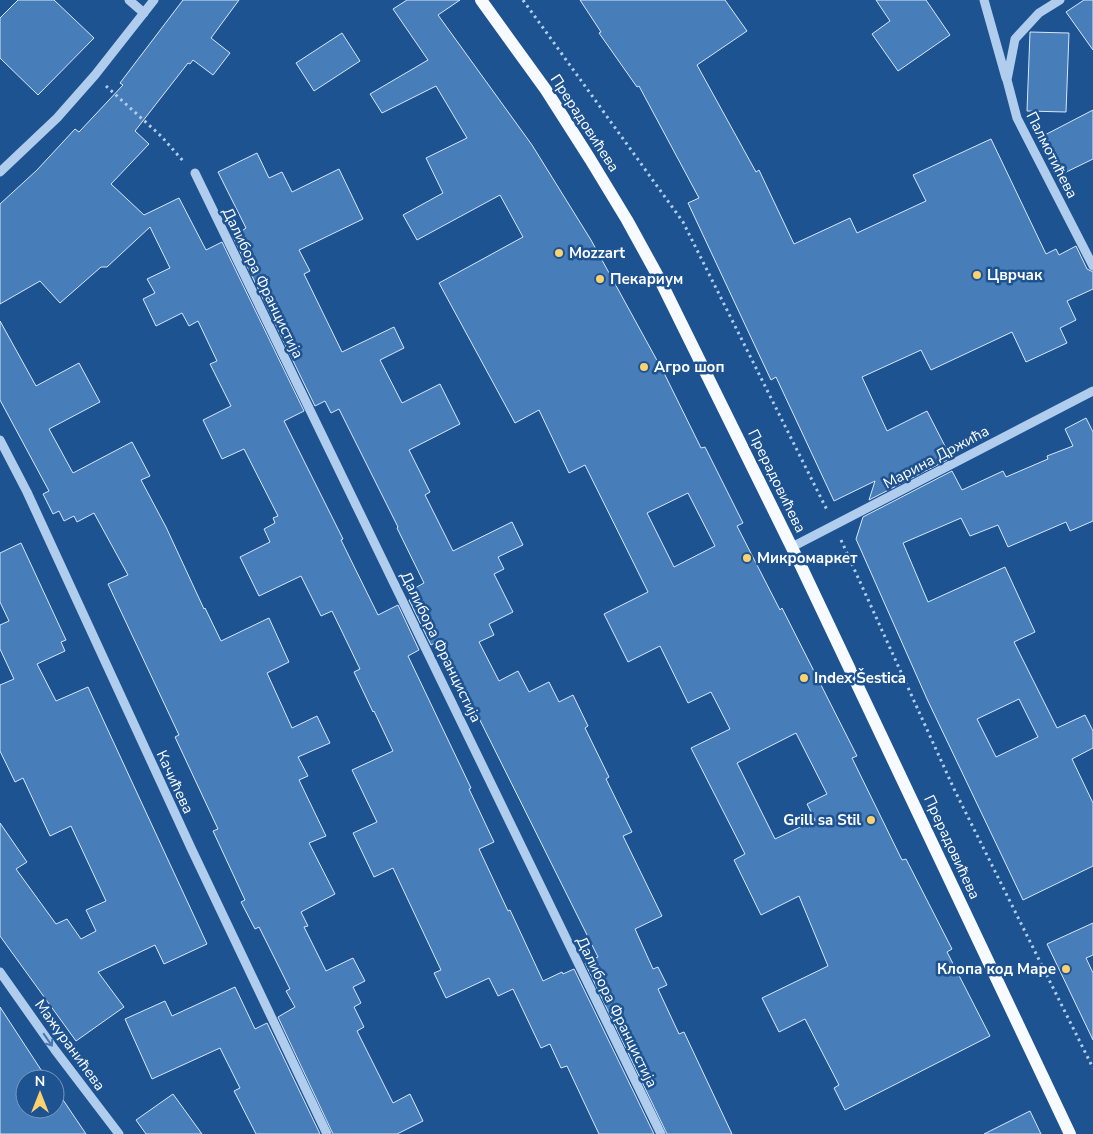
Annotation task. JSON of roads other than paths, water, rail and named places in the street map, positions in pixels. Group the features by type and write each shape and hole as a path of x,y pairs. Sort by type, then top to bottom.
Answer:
{"main road":[{"name":"Прерадовићева","path":"481,0 546,90 627,220 660,280 792,547 1070,1134"}],"street":[{"path":"129,0 144,13"},
{"path":"0,172 57,118 95,75 154,0"},
{"name":"Палмотићева","path":"984,0 1017,118 1093,266"},
{"name":"Палмотићева","path":"1007,80 1015,40 1039,14 1060,0"},
{"name":"Далибора Францистија","path":"195,173 661,1134"},
{"name":"Марина Држића","path":"792,547 1093,391"},
{"name":"Качићева","path":"0,440 27,492 171,805 327,1134"},
{"name":"Мажуранићева","path":"0,972 55,1050 119,1134"}],"place":[{"name":"Mozzart","path":"559,253"},
{"name":"Цврчак","path":"977,275"},
{"name":"Пекариум","path":"600,279"},
{"name":"Агро шоп","path":"644,367"},
{"name":"Микромаркет","path":"747,558"},
{"name":"Index Šestica","path":"804,678"},
{"name":"Grill sa Stil","path":"871,820"},
{"name":"Клопа код Маре","path":"1066,969"}]}
